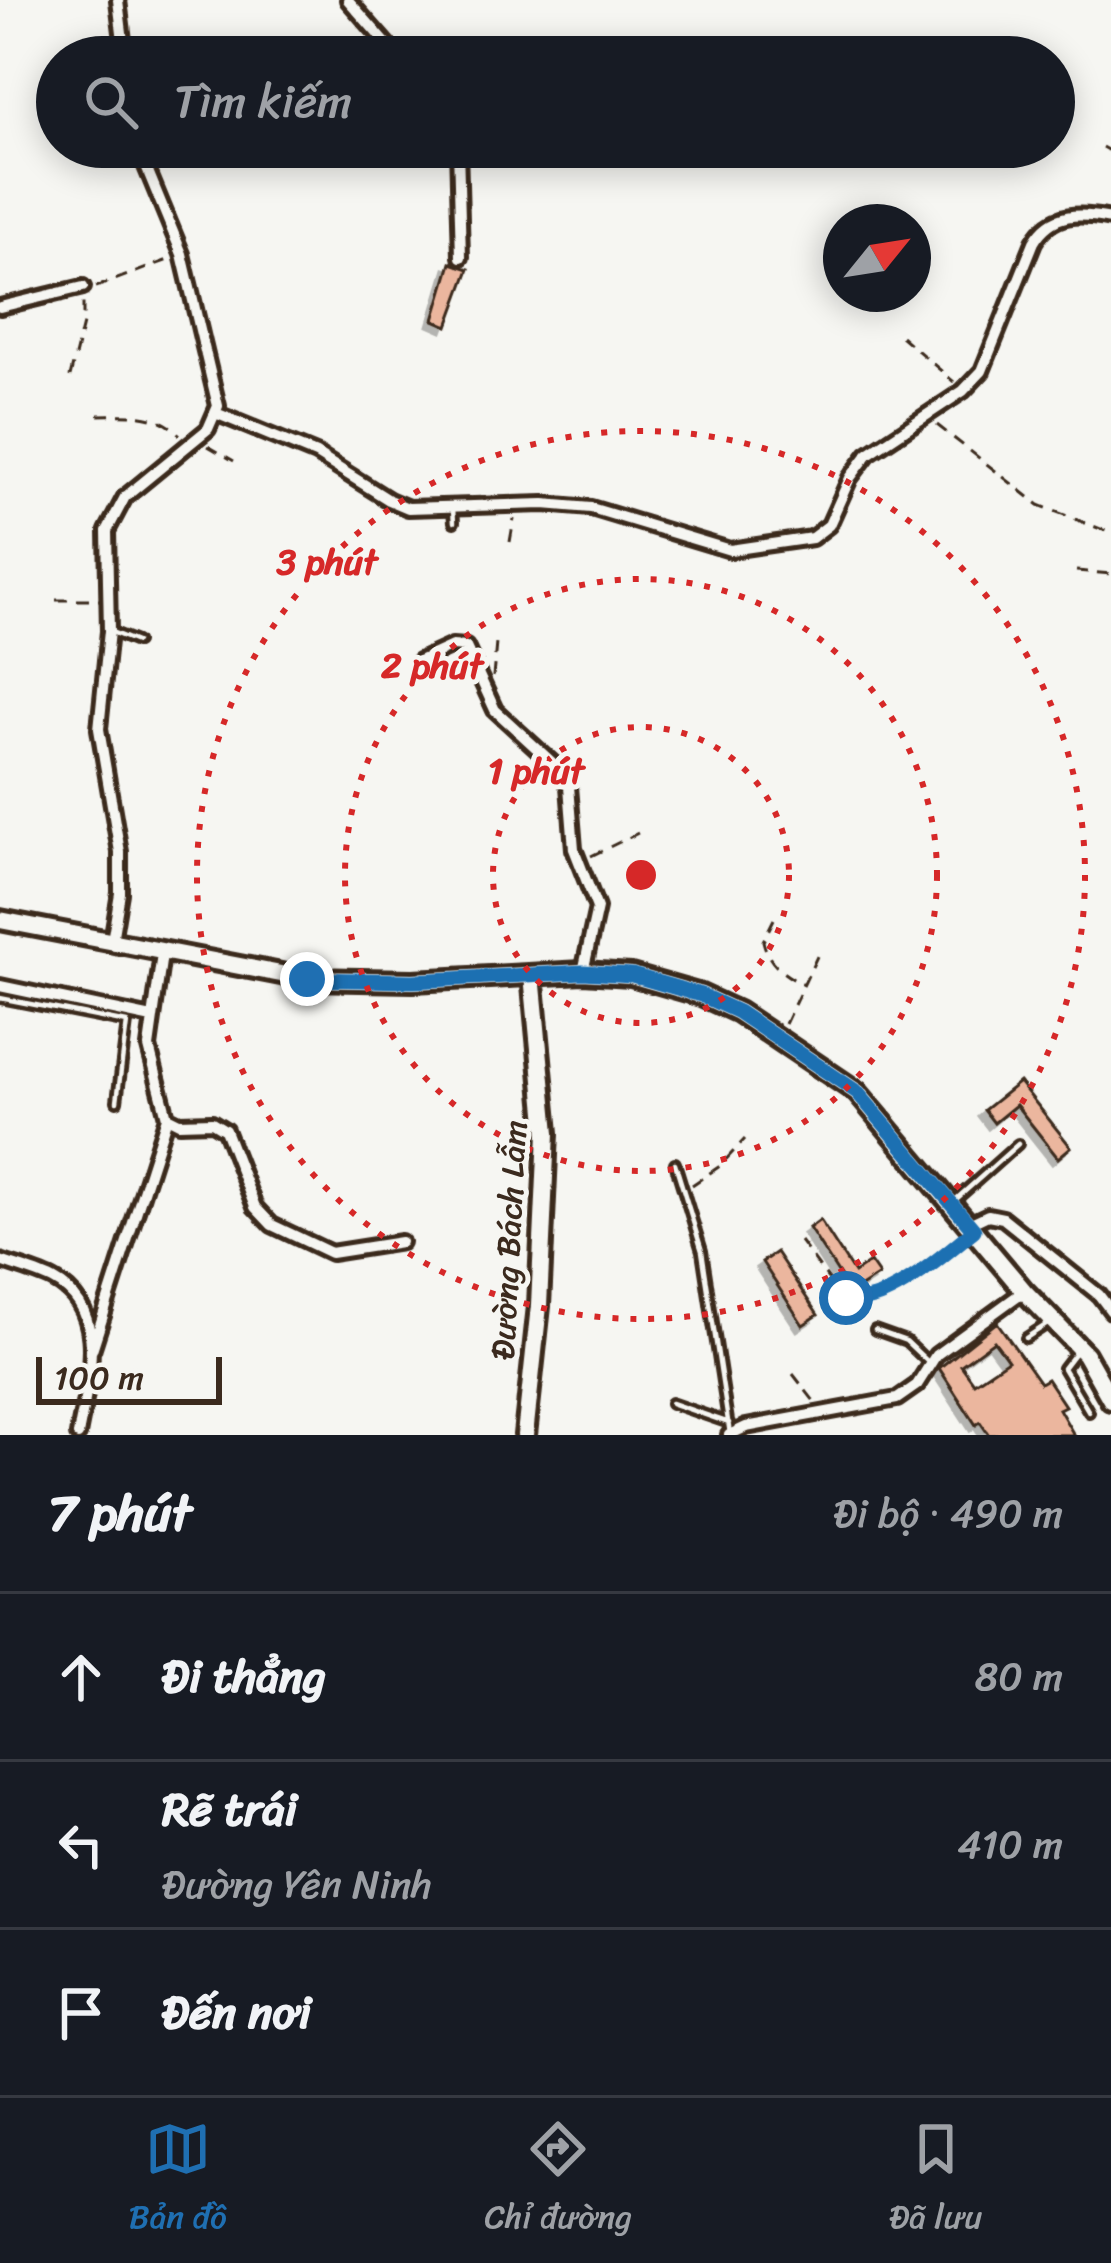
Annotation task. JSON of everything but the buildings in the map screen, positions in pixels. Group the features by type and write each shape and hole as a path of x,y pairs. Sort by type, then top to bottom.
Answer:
{"main road":[{"path":"0,920 307,979 413,981 583,972 632,975 670,984 738,1012 857,1092 1024,1292 1080,1347 1111,1400"},
{"name":"Đường Bách Lẫm","path":"524,1435 539,1306 547,1133 532,975"}],"street":[{"path":"118,0 122,36"},
{"path":"348,0 380,36"},
{"path":"146,168 182,254 218,414"},
{"path":"459,168 461,257"},
{"path":"218,414 316,454 398,505 453,515 516,506 573,506 611,512 730,550 812,538 830,524 850,478 868,454 963,391 989,359 1044,227 1076,214 1111,219"},
{"path":"0,307 83,287"},
{"path":"112,941 120,893 120,852 99,729 109,632 106,540 113,514 125,497 191,443 218,414"},
{"path":"419,661 452,646 464,646 495,710 565,778 572,797 578,862 597,908 583,972"},
{"path":"78,1435 92,1350 167,1117 150,1057 162,954"},
{"path":"0,986 152,1018"},
{"path":"167,1117 179,1123 212,1122 225,1130 256,1208 272,1225 331,1253 401,1242"},
{"path":"972,1227 988,1215 1003,1218 1099,1295 1111,1311"},
{"path":"0,1261 67,1289 87,1317 92,1350"},
{"path":"729,1430 898,1399 917,1385 929,1363 1024,1292"}],"lane":[{"path":"316,454 324,439"},
{"path":"109,632 136,642"},
{"path":"0,998 128,1023 117,1101"},
{"path":"953,1202 1018,1144"},
{"path":"676,1163 702,1251 729,1430"},
{"path":"1026,1338 1053,1320"},
{"path":"875,1330 906,1341 929,1363"},
{"path":"1080,1347 1063,1368 1089,1412"},
{"path":"671,1403 729,1430"}],"path":[{"path":"1102,147 1111,152"},
{"path":"70,377 82,324 83,287 104,286 182,254"},
{"path":"901,336 963,391"},
{"path":"98,415 163,421 191,443 234,461"},
{"path":"928,415 1039,505 1111,533"},
{"path":"510,542 516,506"},
{"path":"1076,571 1111,574"},
{"path":"56,600 108,600"},
{"path":"495,710 496,643"},
{"path":"578,862 638,833"},
{"path":"775,920 764,948 778,970 804,985"},
{"path":"777,1037 820,950"},
{"path":"684,1190 720,1166 745,1139"},
{"path":"800,1240 837,1291 859,1302 892,1290 972,1227"},
{"path":"793,1374 822,1414"}],"route":[{"path":"307,979 413,981 583,972 632,975 670,984 738,1012 857,1092 974,1230 892,1290 859,1302 846,1298"}]}
